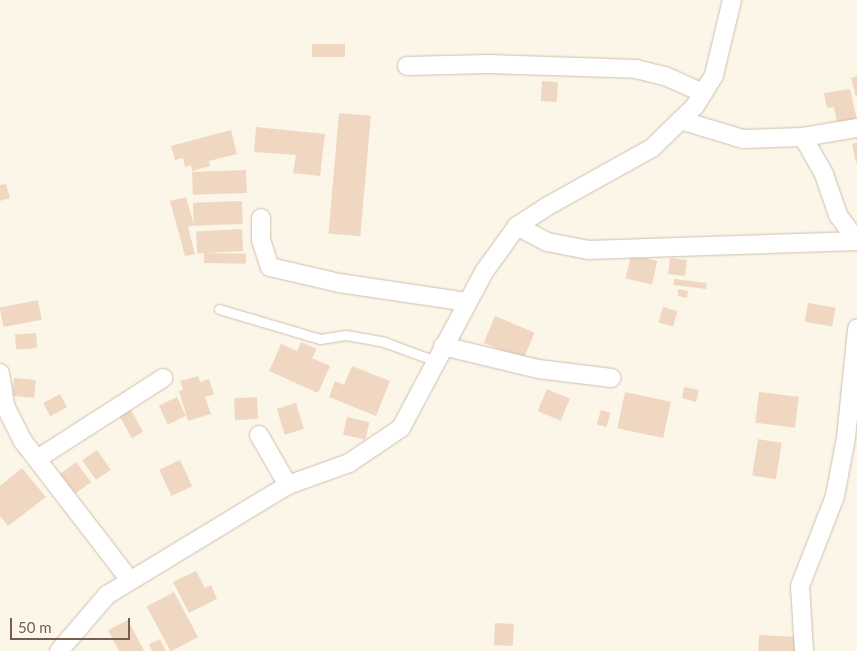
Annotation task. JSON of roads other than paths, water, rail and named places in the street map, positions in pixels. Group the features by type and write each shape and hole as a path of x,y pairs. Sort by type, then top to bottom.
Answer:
{"street":[{"path":"60,651 107,595 288,485 349,463 401,428 467,302 517,226 546,207 652,148 683,121 703,93 720,57 732,0"},
{"path":"407,66 489,64 636,69 665,76 703,93"},
{"path":"683,121 743,139 803,136 857,128"},
{"path":"803,136 824,174 838,215 857,241"},
{"path":"260,218 261,240 270,267 339,283 467,302"},
{"path":"517,226 546,242 589,250 857,241"},
{"path":"804,651 800,586 836,496 846,438 857,329"},
{"path":"440,354 611,378"},
{"path":"0,373 3,407 22,440 130,580"},
{"path":"37,460 163,378"},
{"path":"260,435 288,485"}],"lane":[{"path":"219,309 320,339 346,336 440,354"}]}
